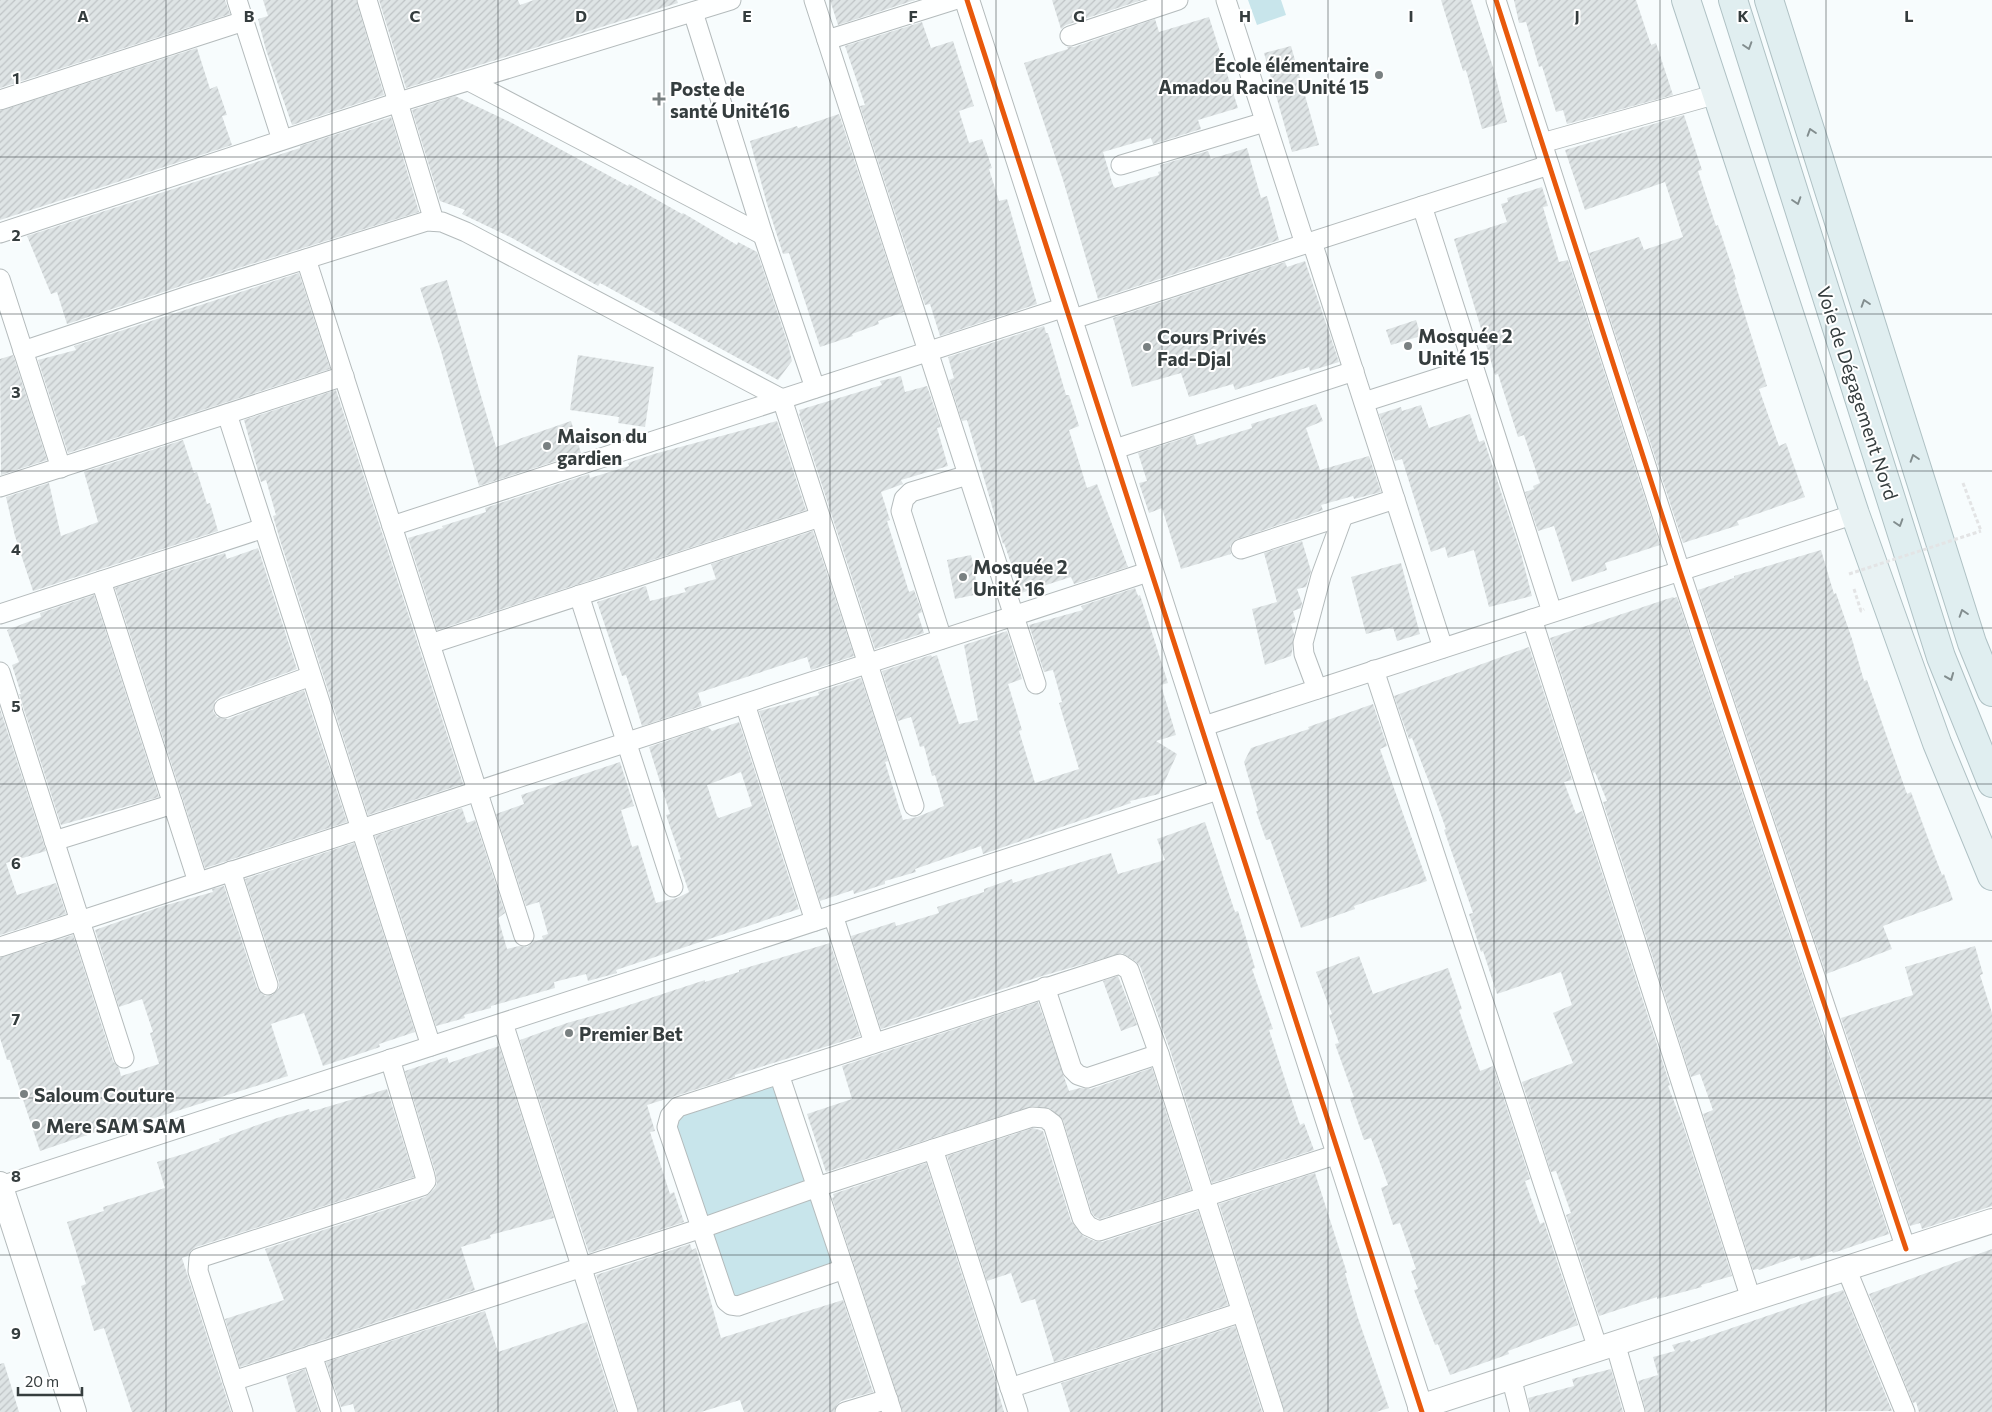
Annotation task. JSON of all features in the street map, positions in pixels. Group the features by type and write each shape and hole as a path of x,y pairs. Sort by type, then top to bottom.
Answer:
{"highway":[{"name":"Voie de Dégagement Nord","path":"1733,0 1941,657 1992,783"},
{"name":"Voie de Dégagement Nord","path":"1769,0 1972,643 1992,692"}],"main road":[{"path":"1686,0 1855,514 1937,743 1992,876"}],"street":[{"path":"237,0 282,140"},
{"path":"367,0 434,221"},
{"path":"0,233 399,102 731,0"},
{"path":"814,0 1036,684"},
{"path":"827,40 954,0"},
{"path":"966,0 1421,1409 1511,1377 1992,1221"},
{"path":"1070,36 1178,0"},
{"path":"1226,0 1265,122 1354,371 1443,648"},
{"path":"1496,0 1680,571 1906,1249"},
{"path":"693,12 763,235 815,388"},
{"path":"0,100 244,21"},
{"path":"469,81 763,235"},
{"path":"1542,143 1716,94"},
{"path":"1121,165 1265,122"},
{"path":"392,526 928,351 1068,314 1308,243 1549,164"},
{"path":"1422,206 1552,612"},
{"path":"23,351 427,221 442,222 466,232 782,399 914,806"},
{"path":"306,259 524,936"},
{"path":"0,279 61,468"},
{"path":"1364,402 1474,367"},
{"path":"1112,450 1354,371"},
{"path":"0,488 344,376"},
{"path":"227,414 430,1046"},
{"path":"942,639 901,511 904,499 911,492 968,475"},
{"path":"1240,549 1395,499"},
{"path":"1201,726 1855,514"},
{"path":"1317,688 1304,654 1303,643 1320,576 1343,516"},
{"path":"430,644 820,517"},
{"path":"0,614 264,528"},
{"path":"0,946 1151,571"},
{"path":"101,581 198,882"},
{"path":"579,595 673,886"},
{"path":"1532,619 1751,1299"},
{"path":"1374,670 1606,1346 1635,1412"},
{"path":"0,672 124,1058"},
{"path":"224,708 311,676"},
{"path":"745,704 815,921"},
{"path":"74,1412 0,1185 1221,789"},
{"path":"54,841 173,804"},
{"path":"231,871 268,985"},
{"path":"833,915 874,1043"},
{"path":"844,1269 738,1306 731,1305 726,1301 667,1127 670,1116 678,1107 1120,964 1129,970 1159,1054 1274,1412"},
{"path":"1045,988 1072,1069 1078,1075 1087,1078 1159,1054"},
{"path":"503,1023 628,1412"},
{"path":"243,1412 198,1271 199,1258 422,1186 426,1182 390,1060"},
{"path":"779,1074 890,1405 845,1412"},
{"path":"233,1381 702,1228 817,1187 1032,1117 1045,1118 1053,1124 1082,1218 1088,1226 1099,1231 1338,1154"},
{"path":"933,1149 1018,1412"},
{"path":"1846,1268 1905,1412"},
{"path":"1010,1388 1242,1312"},
{"path":"312,1355 331,1412"},
{"path":"1511,1377 1520,1412"}],"path":[{"path":"1861,611 1849,574 1981,530 1963,483"}],"shaded area":[{"path":"1248,0 1281,0 1286,15 1257,25"},
{"path":"777,1082 839,1277 735,1310 673,1116"}],"building":[{"path":"0,0 225,0 230,14 0,88"},
{"path":"263,0 356,0 384,95 292,125 266,50 258,19 268,16"},
{"path":"379,0 518,0 520,5 534,0 677,0 678,3 406,88"},
{"path":"830,0 915,0 838,25"},
{"path":"1052,0 1142,0 1066,25 1061,29"},
{"path":"1441,0 1471,0 1493,67 1507,122 1482,129 1466,70 1463,71"},
{"path":"1514,0 1636,0 1651,45 1656,43 1673,95 1567,124 1563,110 1556,112 1542,66 1539,67 1526,22 1519,23"},
{"path":"1209,17 1238,108 1198,120 1201,129 1153,144 1151,138 1103,152 1113,185 1115,188 1159,175 1158,172 1161,171 1160,165 1208,151 1211,159 1247,148 1261,198 1267,196 1279,240 1098,299 1063,180 1024,63 1155,19 1159,32"},
{"path":"922,22 931,48 953,41 974,106 959,111 969,143 982,139 992,168 989,169 999,201 1007,199 1037,304 940,336 930,304 925,305 860,106 865,105 845,46"},
{"path":"1291,46 1319,145 1292,152 1264,53"},
{"path":"197,48 210,89 217,86 227,115 222,116 232,145 0,220 0,111"},
{"path":"455,96 512,123 628,186 629,184 737,245 738,242 757,252 792,361 778,380 600,283 598,286 512,238 462,214 465,210 440,201 412,110"},
{"path":"839,114 904,312 878,321 879,324 852,334 853,336 820,347 789,253 783,254 750,141"},
{"path":"1684,115 1702,170 1698,171 1736,279 1734,280 1767,386 1759,389 1779,446 1786,443 1805,497 1737,521 1739,525 1683,543 1589,253 1639,237 1644,250 1683,237 1665,182 1585,210 1565,150"},
{"path":"391,117 419,212 187,284 67,324 57,292 51,294 27,236"},
{"path":"1542,187 1548,206 1543,207 1559,262 1568,260 1660,545 1605,563 1607,570 1572,582 1554,526 1538,531 1525,492 1534,489 1533,486 1540,483 1524,435 1518,437 1498,374 1495,375 1454,239 1507,222 1501,204 1508,202 1507,198"},
{"path":"1305,261 1339,362 1310,371 1309,367 1235,390 1233,384 1189,397 1181,373 1132,387 1113,318 1285,262 1287,267"},
{"path":"299,273 330,369 68,453 38,360 76,350 74,346"},
{"path":"447,280 496,447 571,421 581,453 479,486 441,351 420,288"},
{"path":"1416,320 1421,336 1391,345 1386,330"},
{"path":"1044,326 1046,333 1048,333 1066,395 1069,395 1079,426 1069,430 1087,488 1097,484 1128,567 1074,584 1071,577 1021,593 1003,544 967,420 962,421 949,380 954,378 948,357"},
{"path":"13,355 47,460 1,475 0,359"},
{"path":"578,355 654,367 645,427 618,423 619,417 570,410"},
{"path":"901,376 905,392 927,386 941,427 937,428 948,466 901,480 903,484 881,492 890,520 887,521 909,592 914,590 922,612 918,614 924,633 875,649 799,410 882,385 880,381"},
{"path":"336,390 463,784 368,815 280,540 273,516 276,515 266,480 261,482 244,420"},
{"path":"1316,404 1323,421 1306,428 1320,470 1369,456 1381,492 1354,499 1353,496 1321,505 1323,510 1237,539 1230,546 1231,554 1181,569 1162,508 1149,513 1139,483 1147,481 1138,453 1194,435 1197,445 1252,428 1251,424"},
{"path":"1421,405 1429,428 1470,414 1479,442 1484,440 1520,550 1532,596 1489,607 1474,550 1448,558 1445,547 1431,552 1402,459 1395,461 1379,414 1401,407 1402,411"},
{"path":"777,421 806,510 437,630 408,538 443,528 442,526 486,512 485,508 589,474 590,478 629,466 628,463 654,454"},
{"path":"183,440 194,473 197,472 207,504 210,503 218,531 33,591 15,536 6,497 49,483 61,536 98,522 84,472"},
{"path":"813,531 854,656 811,670 807,657 698,693 702,706 642,726 626,675 622,676 597,602 646,586 650,601 686,592 684,588 716,579 711,564"},
{"path":"1302,541 1311,571 1306,587 1297,589 1302,603 1301,608 1293,611 1296,622 1291,624 1294,634 1291,656 1265,665 1252,609 1277,602 1264,553"},
{"path":"258,548 297,669 220,697 215,701 213,711 217,717 228,719 304,690 347,822 205,868 115,588 225,553 227,559"},
{"path":"1821,550 1834,594 1836,593 1852,639 1864,681 1867,680 1907,794 1911,792 1953,900 1883,926 1892,949 1826,974 1698,590 1734,578 1734,576"},
{"name":"Mosquée 2 Unité 16","path":"971,555 979,594 955,599 947,560"},
{"path":"1401,563 1420,634 1397,641 1393,627 1366,634 1351,577"},
{"path":"1135,588 1138,596 1140,595 1168,683 1161,685 1176,735 1156,741 1177,754 1159,794 1130,801 1131,803 983,854 981,846 915,869 916,872 885,881 885,884 854,894 853,890 820,901 759,711 819,695 818,692 861,678 888,761 885,762 903,820 917,817 944,806 935,775 932,776 924,746 920,747 911,717 898,721 882,671 931,655 932,657 937,655 959,724 978,720 964,645 1007,631 1022,679 1008,684 1022,730 1019,731 1035,783 1079,769 1059,703 1062,702 1053,670 1044,672 1029,625 1083,610 1081,606"},
{"path":"94,595 159,797 61,825 19,694 21,694 12,665 19,662 7,630 41,617 40,613"},
{"path":"1677,597 1889,1234 1833,1253 1832,1251 1801,1261 1799,1256 1759,1270 1753,1270 1703,1114 1713,1110 1700,1074 1691,1077 1603,802 1607,801 1595,772 1593,773 1550,638"},
{"path":"1529,647 1572,780 1564,782 1576,814 1582,811 1670,1085 1668,1086 1682,1122 1732,1276 1701,1285 1702,1287 1657,1299 1657,1297 1599,1316 1566,1215 1571,1213 1556,1171 1551,1172 1522,1082 1573,1063 1553,1013 1572,1005 1561,972 1497,994 1469,914 1473,913 1444,830 1446,829 1412,738 1409,739 1394,696"},
{"path":"1373,704 1387,746 1380,749 1427,881 1354,906 1355,909 1301,928 1270,839 1266,840 1256,811 1258,811 1244,762 1251,748 1309,729 1308,727"},
{"path":"0,709 46,851 6,863 17,895 56,883 66,914 0,935"},
{"path":"739,722 799,909 616,970 617,973 588,981 586,974 554,982 555,988 491,1006 491,1008 464,1015 465,1018 436,1026 375,836 462,808 467,823 475,820 505,913 498,918 507,949 519,946 527,947 533,942 543,939 542,936 548,934 539,902 526,906 496,814 524,804 521,795 620,762 634,806 621,810 632,847 638,845 656,903 677,898 689,892 678,860 681,859 666,815 670,814 649,747 708,727 712,731","holes":["741,772 752,806 719,818 707,785"]},
{"path":"1205,822 1235,912 1238,911 1255,968 1252,969 1273,1029 1269,1030 1288,1089 1300,1125 1304,1123 1314,1150 1212,1183 1170,1050 1140,966 1122,953 1042,976 881,1029 851,936 895,922 896,926 939,913 937,907 984,892 984,889 1012,879 1013,883 1111,853 1118,874 1165,860 1157,839"},
{"path":"354,843 415,1032 379,1044 380,1047 323,1066 304,1013 271,1024 288,1076 107,1133 105,1129 40,1151 10,1060 7,1060 0,1038 0,958 73,935 113,1061 119,1068 121,1076 159,1064 150,1033 153,1032 142,999 119,1007 95,930 163,906 213,892 212,889 224,886 257,988 265,996 272,995 279,988 279,982 245,879"},
{"path":"830,943 860,1036 647,1105 655,1131 650,1132 670,1194 674,1192 684,1222 589,1253 520,1040 567,1023"},
{"path":"1975,946 1983,974 1980,975 1992,1013 1992,1206 1922,1229 1920,1223 1910,1226 1841,1018 1913,995 1905,967"},
{"path":"1359,956 1373,994 1448,968 1462,1009 1459,1010 1480,1071 1493,1066 1530,1179 1525,1181 1540,1224 1544,1222 1578,1325 1508,1351 1509,1354 1450,1375 1438,1344 1435,1345 1414,1290 1418,1289 1411,1271 1416,1269 1400,1223 1393,1225 1381,1188 1388,1185 1371,1138 1364,1140 1350,1099 1354,1097 1335,1044 1339,1043 1329,1015 1332,1014 1316,972"},
{"path":"1118,976 1137,1025 1121,1031 1103,981"},
{"path":"1038,1002 1069,1091 1080,1088 1091,1089 1152,1068 1191,1190 1100,1219 1095,1217 1092,1213 1063,1120 1051,1109 1033,1106 826,1172 807,1114 852,1099 842,1066"},
{"path":"499,1046 554,1218 490,1235 491,1238 461,1247 475,1290 240,1367 225,1319 284,1300 265,1249 425,1197 435,1188 437,1183 436,1174 405,1071 447,1057 449,1063"},
{"path":"387,1089 414,1177 196,1247 188,1256 182,1258 231,1412 132,1412 104,1328 94,1331 81,1286 86,1284 67,1222 104,1211 103,1207 165,1188 157,1162 220,1141 219,1139 277,1118 309,1109 310,1112"},
{"path":"1033,1128 1043,1131 1071,1221 1083,1236 1102,1242 1198,1211 1228,1305 1054,1362 1035,1299 1021,1303 1011,1273 987,1281 947,1156"},
{"path":"926,1163 996,1381 1004,1412 903,1412 832,1198 834,1197 833,1194"},
{"path":"1315,1173 1347,1273 1345,1273 1358,1318 1389,1408 1376,1412 1285,1412 1219,1204"},
{"path":"690,1244 692,1250 696,1248 721,1338 843,1300 873,1392 841,1401 834,1412 744,1412 740,1400 701,1412 639,1412 596,1275"},
{"path":"1992,1249 1992,1412 1919,1412 1916,1402 1913,1403 1869,1294"},
{"path":"1843,1290 1892,1411 1646,1412 1638,1381 1658,1375 1653,1357 1675,1351 1672,1345 1690,1340 1691,1342"},
{"path":"485,1311 498,1352 587,1322 616,1412 355,1412 353,1404 341,1407 326,1362"},
{"path":"1235,1326 1262,1412 1070,1412 1061,1383"},
{"path":"4,1363 19,1412 0,1412 0,1364"},
{"path":"305,1369 319,1412 296,1412 286,1376"},
{"path":"1611,1369 1623,1412 1531,1412 1528,1398 1574,1386 1572,1379"}],"cycle path":[{"path":"967,0 1422,1412"},
{"path":"1496,0 1680,571 1906,1249"}],"place":[{"name":"École élémentaire Amadou Racine Unité 15","path":"1379,75"},
{"name":"Poste de santé Unité16","path":"659,99"},
{"name":"Mosquée 2 Unité 15","path":"1408,346"},
{"name":"Cours Privés Fad-Djal","path":"1147,347"},
{"name":"Maison du gardien","path":"547,446"},
{"name":"Mosquée 2 Unité 16","path":"963,577"},
{"name":"Premier Bet","path":"569,1033"},
{"name":"Saloum Couture","path":"24,1094"},
{"name":"Mere SAM SAM","path":"36,1125"}]}
